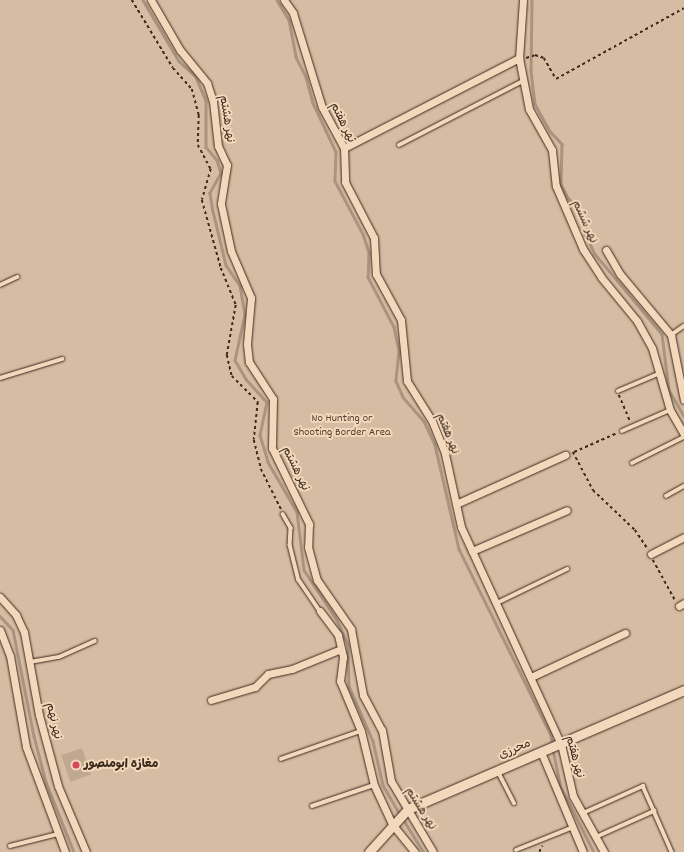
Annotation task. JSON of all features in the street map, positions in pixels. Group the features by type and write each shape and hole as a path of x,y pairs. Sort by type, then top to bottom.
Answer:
{"street":[{"name":"نهر هشتم","path":"151,0 180,50 207,83 213,101 218,146 227,165 221,204 231,251 251,298 247,344 249,362 273,399 272,448 308,524 308,547 317,580 351,629 363,694 382,730 391,782 406,811 433,852"},
{"name":"نهر هفتم","path":"284,0 292,12 322,107 344,148 345,182 374,238 376,274 401,320 407,381 434,426 445,454 456,504 472,551 531,677 559,744 564,768 583,813 595,838 604,852"},
{"name":"نهر ششم","path":"523,0 523,81 529,109 552,150 556,186 583,249 601,277 637,321 652,348 658,374 670,410 684,435"},
{"path":"344,148 522,58"},
{"path":"606,250 620,274 671,335 684,400"},
{"path":"456,504 565,455"},
{"path":"472,551 566,510"},
{"path":"651,554 684,537"},
{"name":"نهر نهم","path":"0,597 16,615 24,632 58,786 86,852"},
{"path":"320,611 338,635 341,649 340,680 361,730 374,785 394,822 414,852"},
{"path":"0,630 10,656 26,746 66,852"},
{"path":"531,677 625,633"},
{"path":"211,700 256,687 268,674 292,669 341,649"},
{"name":"محرزی","path":"369,852 394,822 406,811 684,690"},
{"path":"545,750 571,828 583,852"}],"lane":[{"path":"399,145 523,81"},
{"path":"0,285 17,276"},
{"path":"671,335 684,326"},
{"path":"0,378 62,359"},
{"path":"618,391 658,374"},
{"path":"622,431 670,410"},
{"path":"632,463 684,435"},
{"path":"666,496 684,486"},
{"path":"283,514 291,528 290,544 299,580 320,611"},
{"path":"496,603 567,569"},
{"path":"30,662 59,657 95,641"},
{"path":"281,759 361,730"},
{"path":"498,770 514,803"},
{"path":"312,806 374,785"},
{"path":"583,813 643,786 672,852"},
{"path":"595,838 654,811"},
{"path":"516,850 571,828"},
{"path":"10,846 58,834"}],"path":[{"path":"132,0 173,68 192,89 199,115 198,145 211,168 202,200 221,268 236,305 227,355 232,376 258,402 256,447 261,469 283,514"},
{"path":"522,58 535,55 544,58 556,79 684,8"},
{"path":"618,391 632,426"},
{"path":"565,455 622,431"},
{"path":"573,452 593,490 635,530 651,554 664,584 682,604"}],"green space":[{"name":"No Hunting or Shooting Border Area","path":"0,0 684,0 684,852 0,852"}],"building":[{"name":"مغازه ابومنصور","path":"82,748 91,774 70,782 61,755"}],"waterway":[{"path":"143,0 179,61 196,77 206,100 206,147 217,160 221,173 210,193 213,211 226,265 240,286 245,315 235,360 246,379 267,402 260,435 268,462 297,512 304,570 337,620 348,645 349,686 373,741 383,785 400,815"},
{"path":"277,0 289,20 296,57 306,77 313,103 336,152 335,181 363,234 369,253 368,277 394,327 399,351 396,381 403,397 424,421 435,445 459,549 551,735 552,745"},
{"path":"532,0 531,71 535,104 550,131 562,144 561,184 568,198 582,211 586,235 595,254 662,334 669,390 684,416"},
{"path":"0,616 13,630 34,736 46,782 74,852"},
{"path":"553,750 561,787 594,852"},
{"path":"403,819 424,852"}],"place":[{"name":"مغازه ابومنصور","path":"76,765"}]}
